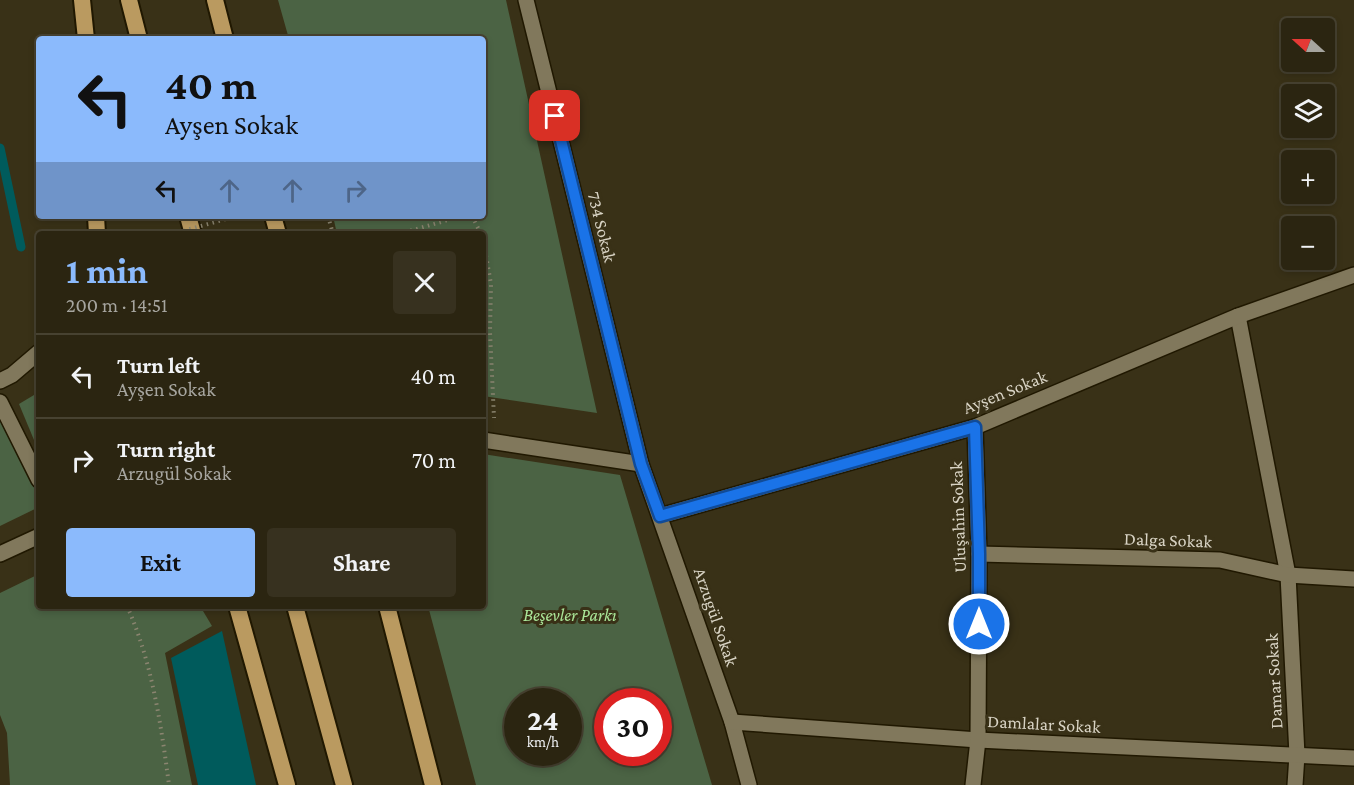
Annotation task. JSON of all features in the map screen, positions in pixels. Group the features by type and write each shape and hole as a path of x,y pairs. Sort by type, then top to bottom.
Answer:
{"highway":[{"path":"82,0 86,36"},
{"path":"129,0 139,36"},
{"path":"215,0 224,36"},
{"path":"238,609 287,785"},
{"path":"296,609 344,785"},
{"path":"388,609 434,785"}],"street":[{"name":"734 Sokak","path":"526,0 641,464"},
{"name":"Ayşen Sokak","path":"660,516 975,427 1238,316 1354,274"},
{"name":"Damar Sokak","path":"1238,316 1288,575 1297,755 1295,785"},
{"path":"0,381 12,375 36,355"},
{"path":"0,402 36,474"},
{"name":"Uluşahin Sokak","path":"973,785 978,740 979,554 975,427"},
{"path":"490,441 641,464"},
{"name":"Arzugül Sokak","path":"641,464 732,723 749,785"},
{"path":"0,554 36,537"},
{"name":"Dalga Sokak","path":"979,554 1220,560 1288,575 1354,579"},
{"name":"Damlalar Sokak","path":"732,723 978,740 1354,758"}],"path":[{"path":"183,231 226,219"},
{"path":"410,231 452,219"},
{"path":"486,257 491,284 490,441"},
{"path":"128,609 139,633 160,720 169,785"}],"green space":[{"path":"278,0 506,0 597,413 486,396 486,231 336,231 334,219 486,219 486,36 288,36"},
{"path":"36,394 36,445 19,404"},
{"path":"3,415 36,488 36,508 0,526 0,416"},
{"name":"Beşevler Parkı","path":"486,454 620,475 712,785 476,785 429,609 486,609"},
{"path":"36,575 36,609 202,609 212,626 165,653 192,785 10,785 7,733 0,715 0,593"}],"water":[{"path":"222,631 256,785 198,785 171,658"}],"waterway":[{"path":"0,148 21,247"}],"route":[{"path":"555,116 641,464 660,516 975,427 979,624"}]}
